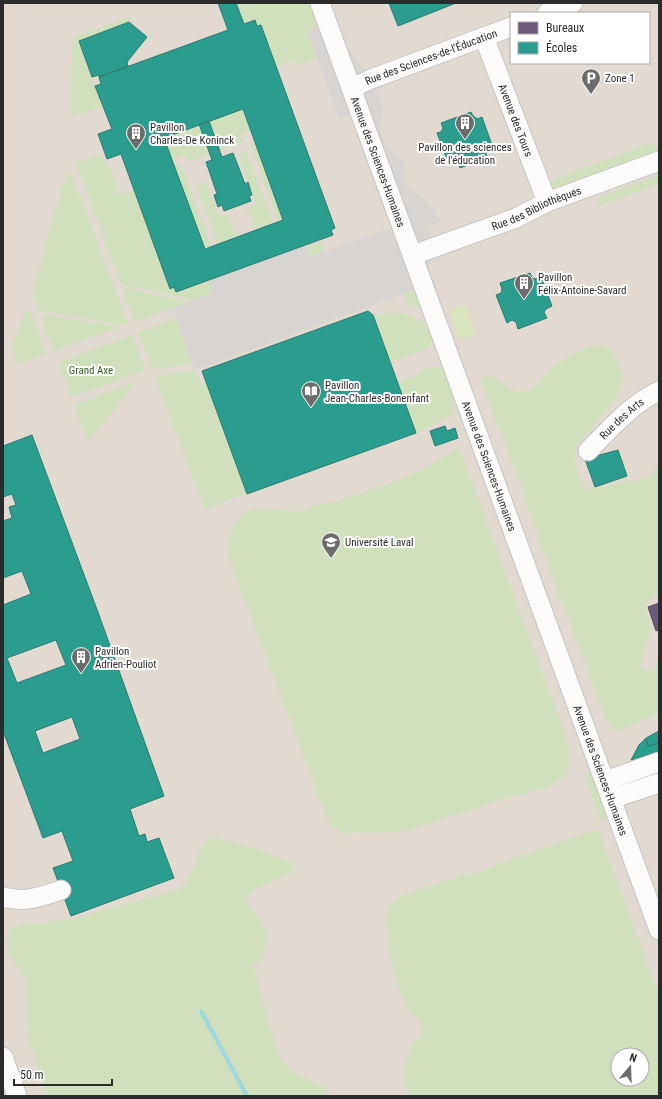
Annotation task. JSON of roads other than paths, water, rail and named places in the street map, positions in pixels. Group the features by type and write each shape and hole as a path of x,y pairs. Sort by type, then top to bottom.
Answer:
{"street":[{"name":"Avenue des Sciences-Humaines","path":"320,3 659,930"},
{"path":"550,12 573,3"},
{"name":"Rue des Sciences-de-l'Éducation","path":"352,88 371,79 510,27"},
{"name":"Avenue des Tours","path":"478,39 547,202"},
{"name":"Rue des Bibliothèques","path":"413,255 516,218 547,202 659,161"},
{"name":"Rue des Arts","path":"588,450 633,407 650,395 659,391"},
{"path":"605,781 659,762"},
{"path":"612,799 659,783"},
{"path":"3,897 18,900 33,899 61,890"},
{"path":"3,1057 17,1096"}],"waterway":[{"path":"201,1011 247,1096"}],"place":[{"name":"Zone 1","path":"591,95"},
{"name":"Pavillon des sciences de l'éducation","path":"465,140"},
{"name":"Pavillon Charles-De Koninck","path":"136,150"},
{"name":"Pavillon Félix-Antoine-Savard","path":"524,300"},
{"name":"Pavillon Jean-Charles-Bonenfant","path":"311,408"},
{"name":"Université Laval","path":"331,559"},
{"name":"Pavillon Adrien-Pouliot","path":"81,674"}],"park label":[{"name":"Grand Axe","path":"91,370"}]}
